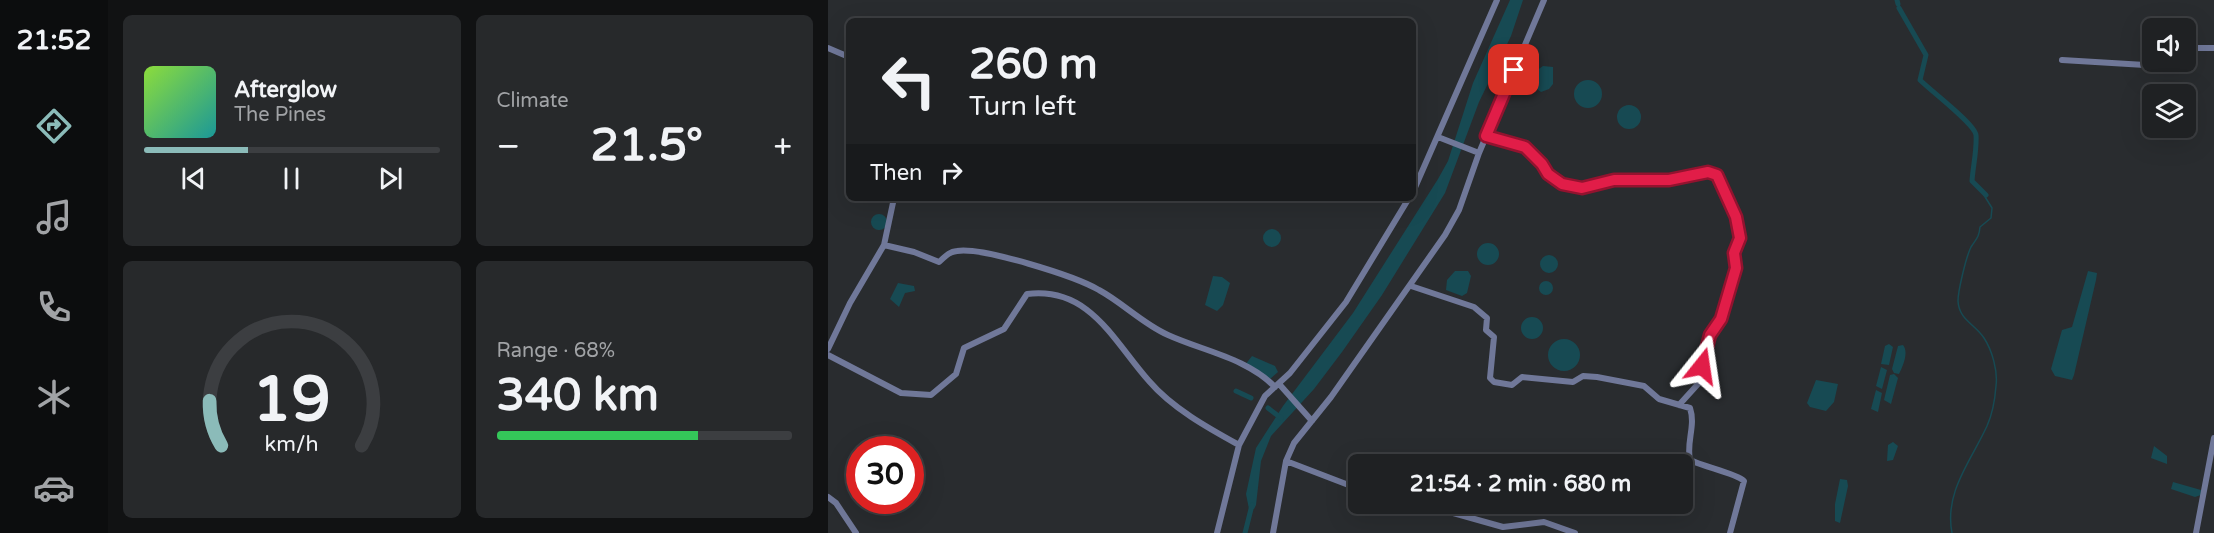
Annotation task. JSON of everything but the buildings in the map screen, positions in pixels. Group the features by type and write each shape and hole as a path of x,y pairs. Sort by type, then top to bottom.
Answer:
{"street":[{"path":"1416,185 1497,0"},
{"path":"1274,533 1286,461 1294,444 1411,286 1459,210 1479,153 1544,0"},
{"path":"828,48 846,56"},
{"path":"2196,48 2214,48"},
{"path":"2062,60 2142,65"},
{"path":"1486,136 1525,147 1542,164 1548,174 1562,184 1582,188 1614,180 1669,180 1708,172 1717,175 1736,217 1740,238 1734,253 1736,268 1721,319 1710,335 1698,384 1679,405"},
{"path":"1438,137 1479,153"},
{"path":"828,349 850,303 884,245 893,201"},
{"path":"1217,533 1239,445 1265,396 1277,386 1346,302 1407,201"},
{"path":"884,245 914,252 939,262 947,254 955,251 986,253 1072,279 1099,290 1152,327 1186,343 1216,352 1277,386 1312,421"},
{"path":"1411,286 1474,307 1487,318 1486,330 1494,337 1490,378 1494,382 1512,385 1522,377 1573,382 1583,376 1597,376 1644,386 1659,399 1690,408 1694,420 1688,452 1690,460 1710,470 1738,476 1744,481 1730,533"},
{"path":"828,355 901,393 931,395 956,374 964,348 1004,328 1027,294 1046,291 1075,302 1103,321 1150,382 1173,402 1239,445"},
{"path":"2196,533 2214,438"},
{"path":"1286,461 1348,485"},
{"path":"828,497 836,503 856,533"},
{"path":"1452,514 1502,530 1544,522 1575,533"}],"water":[{"path":"1510,0 1523,0 1511,36 1479,102 1445,193 1382,295 1342,352 1314,389 1271,436 1261,461 1256,505 1254,509 1249,509 1246,494 1256,448 1283,406 1353,313 1438,179 1448,161 1473,83"},
{"path":"1543,66 1553,67 1553,84 1549,89 1541,92 1533,86 1533,79 1536,72"},
{"path":"1588,80 1598,84 1602,94 1598,104 1588,108 1578,104 1574,94 1578,84"},
{"path":"1629,105 1634,106 1640,112 1640,122 1634,128 1629,129 1624,128 1618,122 1617,117 1618,112 1624,106"},
{"path":"879,214 885,216 887,222 885,228 879,230 873,228 871,222 873,216"},
{"path":"1272,229 1278,232 1281,238 1278,244 1272,247 1266,244 1263,238 1266,232"},
{"path":"1488,243 1496,246 1499,254 1496,262 1488,265 1480,262 1477,254 1480,246"},
{"path":"1549,255 1555,258 1558,264 1555,270 1549,273 1543,270 1540,264 1543,258"},
{"path":"1455,271 1468,271 1471,276 1467,293 1462,296 1446,290 1447,280"},
{"path":"2088,271 2097,273 2096,280 2072,380 2055,376 2051,369 2062,330 2072,327"},
{"path":"1213,276 1222,277 1230,283 1223,305 1217,311 1205,305"},
{"path":"1546,281 1551,283 1553,288 1551,293 1546,295 1541,293 1539,288 1541,283"},
{"path":"898,283 914,286 915,291 905,293 899,307 890,299"},
{"path":"1532,317 1540,320 1543,328 1540,336 1532,339 1524,336 1521,328 1524,320"},
{"path":"1564,339 1575,344 1580,355 1575,366 1564,371 1553,366 1548,355 1553,344"},
{"path":"1889,344 1893,347 1889,365 1881,364 1885,346"},
{"path":"1903,345 1905,348 1904,363 1899,374 1894,373 1892,369 1898,346"},
{"path":"1252,356 1275,366 1278,372 1270,379 1245,365"},
{"path":"1881,367 1887,370 1882,389 1876,386"},
{"path":"1894,374 1898,378 1891,404 1884,400 1890,375"},
{"path":"1816,380 1838,384 1834,402 1826,411 1810,407 1807,403"},
{"path":"1876,390 1882,393 1878,412 1871,409"},
{"path":"1893,442 1898,446 1893,460 1887,461 1888,445"},
{"path":"2154,446 2167,456 2167,464 2151,458"},
{"path":"1840,479 1847,480 1848,486 1840,523 1835,521 1835,504"},
{"path":"2173,482 2201,490 2201,495 2195,497 2171,489"}],"waterway":[{"path":"1897,0 1898,4"},
{"path":"1899,8 1926,55 1920,80 1974,130 1976,141 1972,181 1986,195"},
{"path":"1952,533 1951,518 1955,490 1989,422 1996,386 1995,367 1990,348 1980,333 1961,313 1958,301 1969,252 1980,227 1991,218 1992,208 1982,192"},
{"path":"1236,391 1251,398"},
{"path":"1268,408 1281,418"},
{"path":"1245,533 1252,505"}],"route":[{"path":"1514,70 1486,136 1525,147 1533,153 1548,174 1562,184 1582,188 1614,180 1669,180 1701,172 1713,172 1717,175 1736,217 1740,238 1734,253 1736,268 1721,319 1710,335 1702,366"}]}
